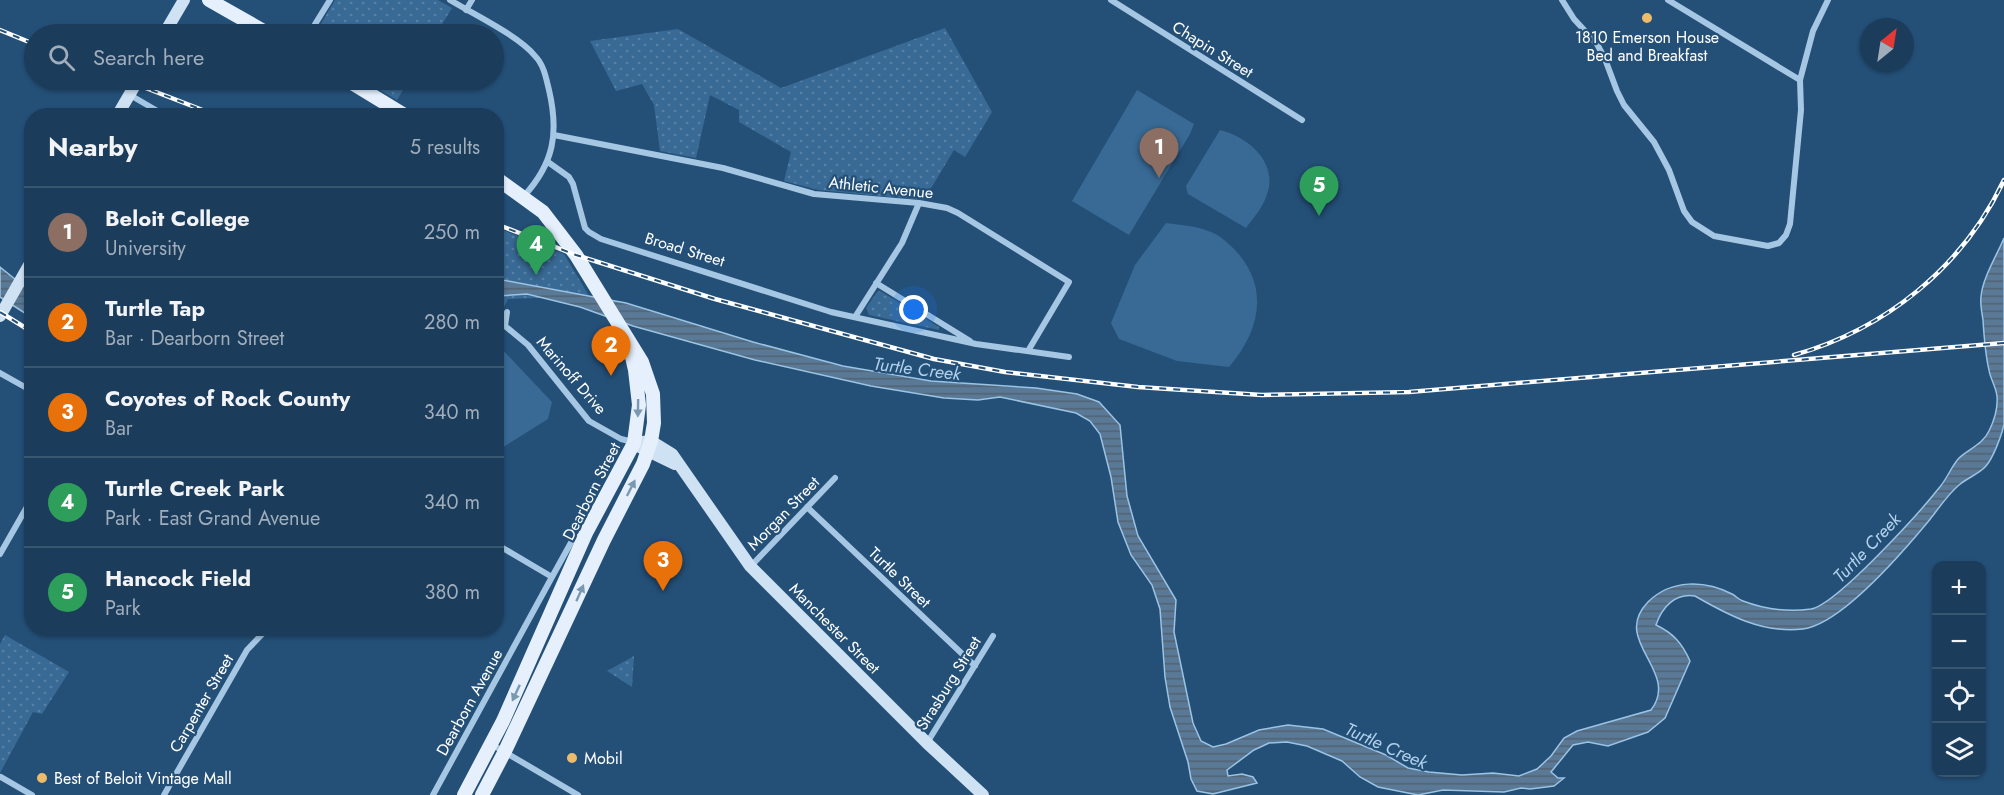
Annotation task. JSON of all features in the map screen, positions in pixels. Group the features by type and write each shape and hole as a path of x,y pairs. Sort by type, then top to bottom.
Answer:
{"main road":[{"path":"210,0 252,24"},
{"path":"363,90 393,108"},
{"path":"504,183 543,212 576,255 624,334"},
{"name":"Dearborn Street","path":"464,795 540,640 586,533 634,442 639,405 635,370 624,334"},
{"name":"Dearborn Street","path":"482,795 505,752 649,446 654,423 653,394 642,362 624,334"}],"street":[{"path":"170,24 184,0"},
{"path":"315,24 330,0"},
{"path":"450,0 489,24"},
{"path":"466,10 472,0"},
{"name":"Chapin Street","path":"1111,0 1302,120"},
{"path":"1562,0 1574,19 1597,44 1624,105 1654,142 1692,222 1714,236 1768,246 1779,243 1786,235 1790,224 1801,110 1800,80 1813,31 1828,0"},
{"path":"1668,0 1800,80"},
{"path":"504,33 525,46 537,57 545,73 554,116 554,135 548,162 534,185 524,196"},
{"path":"122,108 132,90"},
{"path":"129,95 152,108"},
{"name":"Athletic Avenue","path":"554,135 723,168 814,194 919,203 947,208 958,213 1069,282 1028,351"},
{"name":"Broad Street","path":"548,162 569,177 585,228 595,236 648,255 831,312 976,344 1028,351"},
{"path":"855,317 902,243 919,203"},
{"path":"0,316 24,274"},
{"path":"876,283 976,344"},
{"name":"Marinoff Drive","path":"507,312 505,326 528,345 589,421 621,438 634,442"},
{"path":"1028,351 1069,357"},
{"path":"0,373 24,386"},
{"name":"Manchester Street","path":"634,442 649,446 683,469 750,566 927,743 983,795"},
{"name":"Morgan Street","path":"750,566 835,478"},
{"name":"Turtle Street","path":"807,507 975,666"},
{"path":"0,554 24,512"},
{"name":"Dearborn Avenue","path":"433,795 573,539 586,533"},
{"path":"504,549 552,577"},
{"name":"Carpenter Street","path":"164,795 247,650 260,636"},
{"name":"Strasburg Street","path":"927,743 993,636"},
{"path":"491,744 578,795"},
{"path":"1,777 32,795"}],"shaded area":[{"path":"335,0 438,0 452,8 442,24 321,24"},
{"path":"945,28 992,112 965,157 954,150 924,200 819,190 784,181 791,152 739,122 739,110 710,95 696,158 660,151 654,105 642,84 616,91 590,41 678,29 781,88"},
{"path":"380,90 403,90 397,100"},
{"path":"1137,90 1194,124 1129,235 1072,201"},
{"path":"1220,130 1251,146 1265,163 1269,174 1269,185 1264,201 1246,228 1188,194 1186,186"},
{"path":"1166,223 1200,228 1217,235 1226,241 1245,262 1252,277 1257,308 1254,323 1240,353 1229,367 1177,361 1119,339 1111,323 1135,265"},
{"path":"504,231 564,254 589,296 508,299 504,307"},
{"path":"2004,238 2004,424 1997,446 1986,466 1946,498 1902,552 1870,585 1835,615 1803,629 1774,629 1746,622 1695,596 1675,599 1662,612 1656,625 1676,639 1690,661 1665,718 1648,732 1608,746 1588,742 1573,745 1551,772 1558,778 1564,778 1554,786 1521,788 1504,792 1443,790 1418,795 1378,787 1360,777 1342,761 1307,746 1287,742 1269,743 1254,750 1227,770 1228,776 1242,774 1253,777 1257,783 1213,794 1197,791 1191,779 1188,762 1170,707 1165,677 1160,609 1152,585 1131,555 1118,522 1111,477 1100,434 1090,421 1076,413 1000,397 978,400 944,398 871,386 755,360 633,326 580,307 527,294 504,296 504,280 626,303 753,342 843,366 931,381 1036,388 1077,394 1099,402 1120,425 1127,496 1138,536 1176,600 1174,632 1193,723 1201,741 1213,747 1259,730 1288,725 1323,729 1386,755 1408,768 1462,775 1493,773 1519,776 1537,769 1551,756 1564,738 1577,731 1651,710 1658,696 1658,682 1640,643 1637,630 1638,616 1657,594 1678,586 1700,584 1722,589 1759,606 1785,610 1811,609 1823,604 1839,592 1915,516 1942,484 1959,458 1986,436 1994,418 1997,396 1987,357 1981,300 1987,275"},
{"path":"0,267 24,286 24,312 0,297"},
{"path":"880,291 939,327 939,330 869,315 866,308"},
{"path":"504,351 552,402 548,419 504,447"},
{"path":"5,635 69,672 42,714 33,712 0,773 0,644"},
{"path":"634,656 632,687 607,671"}],"railway":[{"path":"0,30 24,40"},
{"path":"151,90 197,108"},
{"path":"1794,355 1828,344 1860,329 1890,311 1918,290 1944,267 1967,240 1987,211 2004,180"},
{"path":"504,227 576,255 715,299 934,359 1005,372 1138,387 1262,395 1409,392 2004,343"},
{"path":"0,312 24,327"}],"place":[{"name":"1810 Emerson House Bed and Breakfast","path":"1647,18"},
{"name":"Beloit College","path":"1159,178"},
{"name":"Hancock Field","path":"1319,216"},
{"name":"Turtle Creek Park","path":"536,275"},
{"name":"Turtle Tap","path":"611,376"},
{"name":"Coyotes of Rock County","path":"663,591"},
{"name":"Mobil","path":"572,758"},
{"name":"Best of Beloit Vintage Mall","path":"42,778"}],"water label":[{"name":"Turtle Creek","path":"917,369"},
{"name":"Turtle Creek","path":"1867,548"},
{"name":"Turtle Creek","path":"1386,746"}]}
